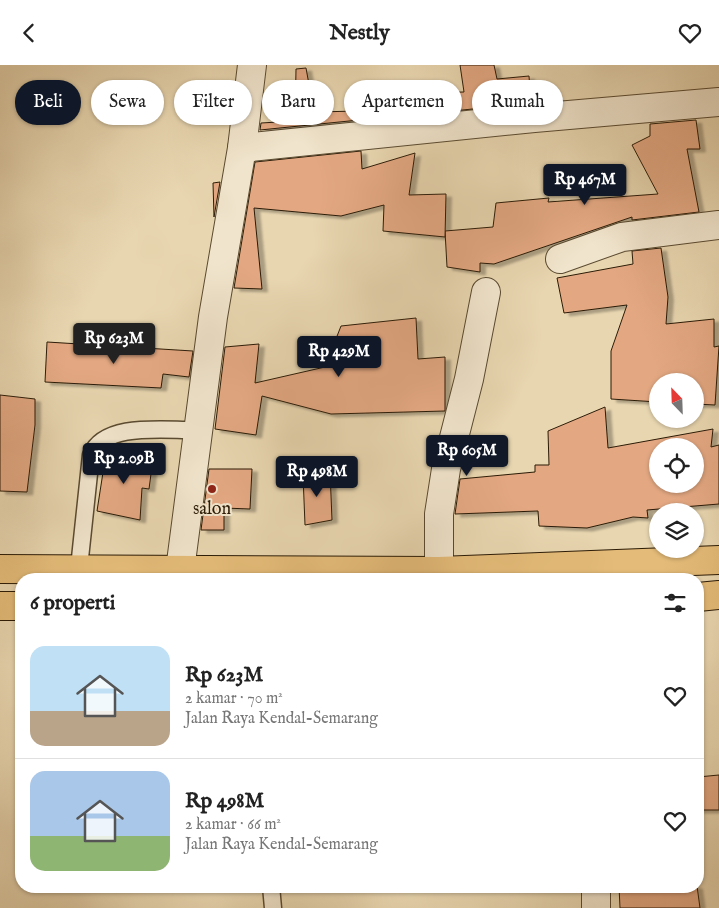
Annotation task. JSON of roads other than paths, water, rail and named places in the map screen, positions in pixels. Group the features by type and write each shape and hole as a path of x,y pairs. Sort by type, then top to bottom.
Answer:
{"highway":[{"path":"104,573 180,570 439,571 718,560"},
{"path":"0,569 63,573"},
{"path":"704,596 719,595"},
{"path":"0,606 15,606"}],"street":[{"path":"180,570 213,317 242,148 252,65"},
{"path":"242,148 515,120 719,102"},
{"path":"560,259 622,237 719,225"},
{"path":"439,571 440,514 446,469 469,379 486,292"},
{"path":"596,893 596,908"}],"lane":[{"path":"79,573 91,455 95,445 105,437 124,431 198,430"},
{"path":"272,893 273,908"}],"place":[{"name":"salon","path":"212,489"}]}
